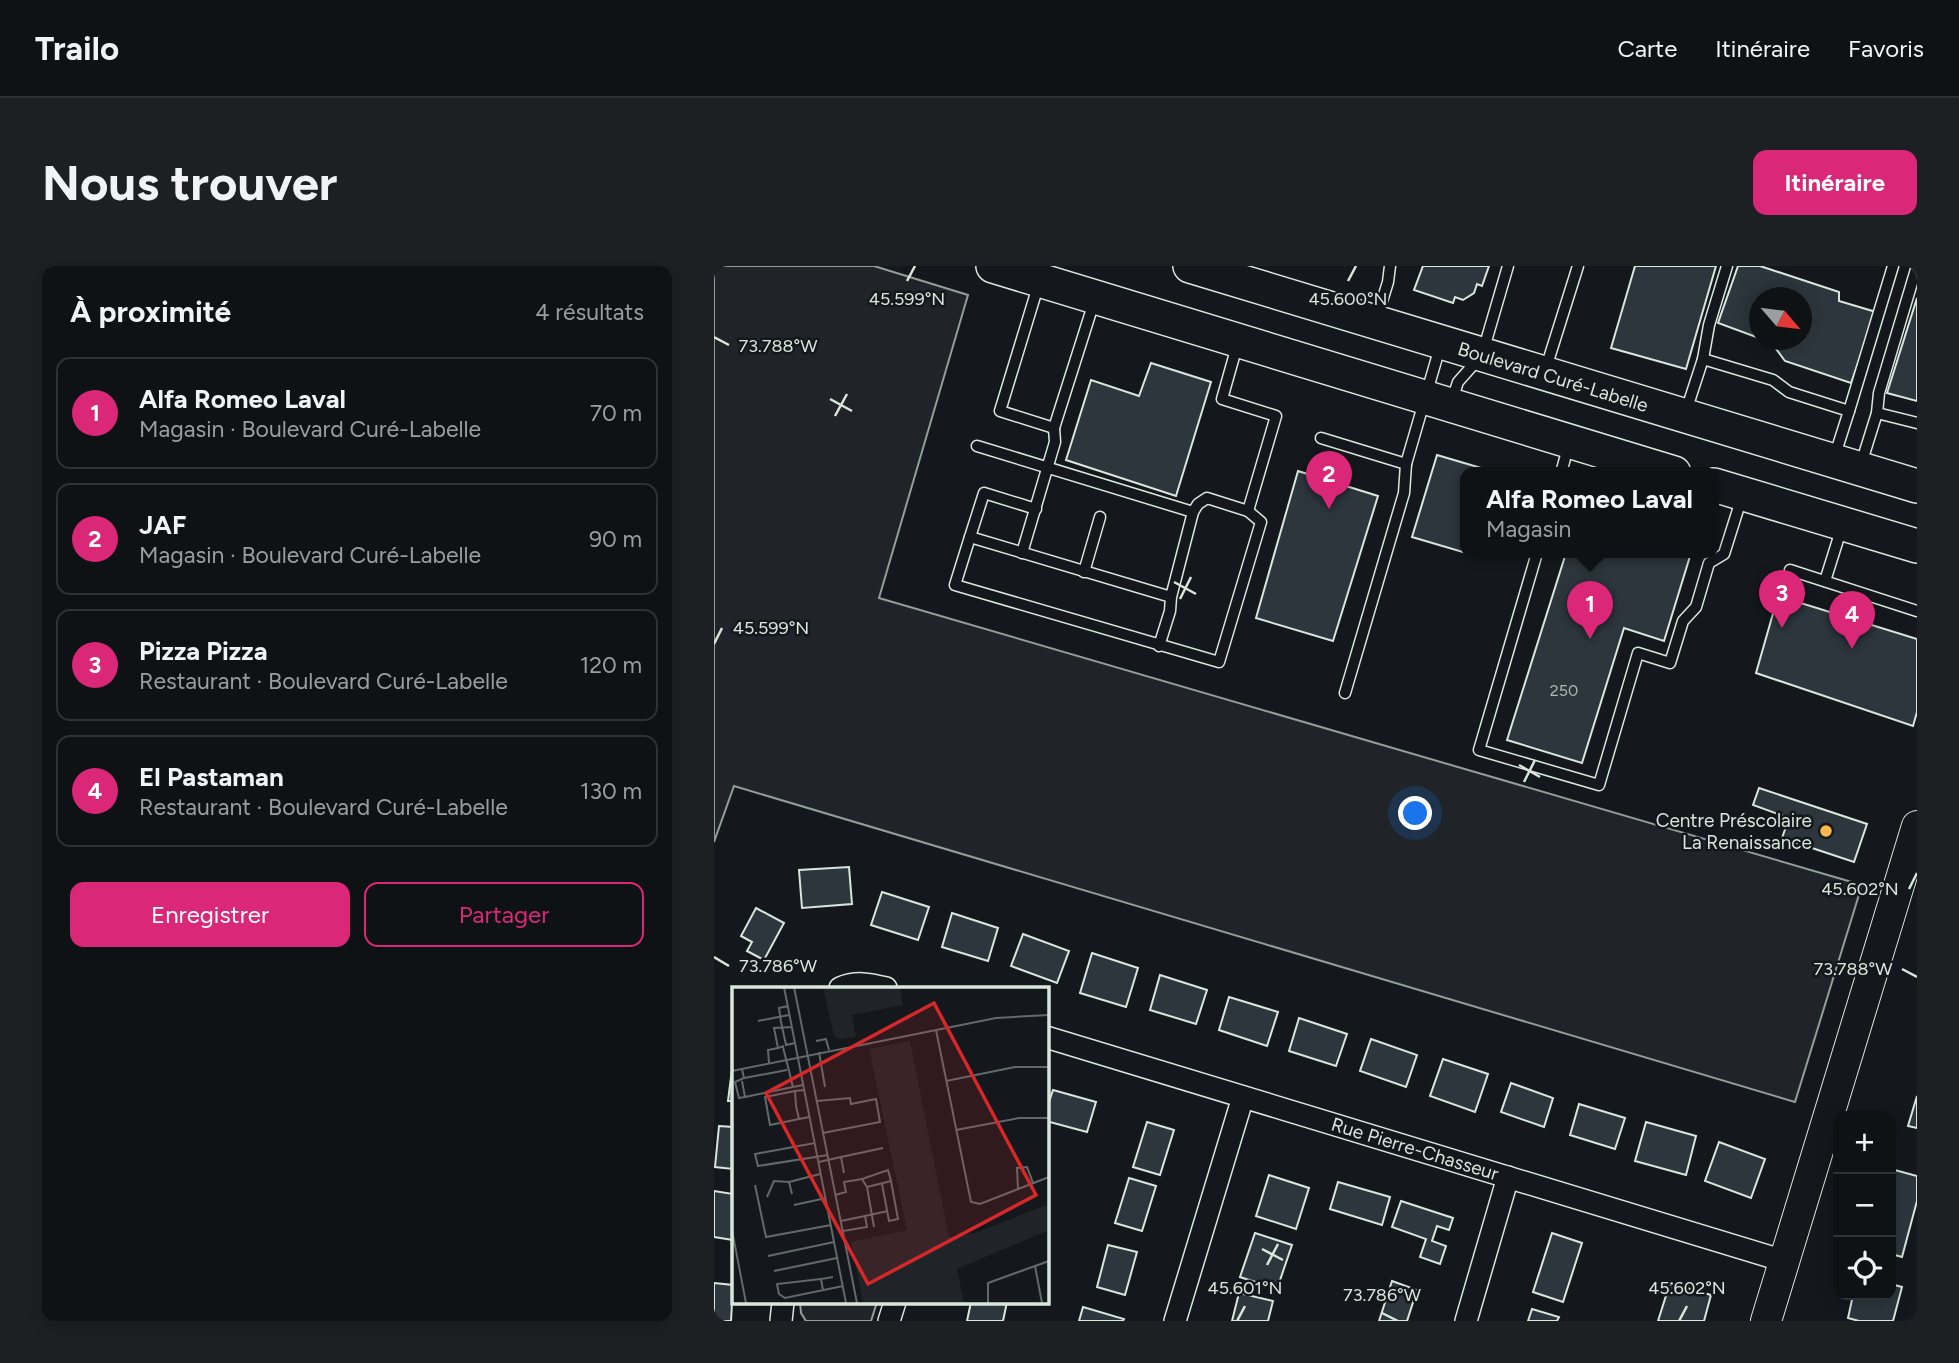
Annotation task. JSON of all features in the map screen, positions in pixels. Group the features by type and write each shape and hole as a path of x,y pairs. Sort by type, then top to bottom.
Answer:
{"main road":[{"path":"993,266 1654,467"},
{"name":"Boulevard Curé-Labelle","path":"1190,266 1247,279 1376,323 1917,486"},
{"path":"1729,489 1917,546"}],"street":[{"path":"1766,1321 1917,826"},
{"path":"845,987 863,983 878,987"},
{"name":"Rue Pierre-Chasseur","path":"1048,1038 1784,1261"},
{"path":"1175,1321 1243,1097"},
{"path":"1466,1321 1508,1177"},
{"path":"889,1321 894,1304"}],"lane":[{"path":"1376,323 1390,266"},
{"path":"1345,693 1404,493 1406,464 1438,401 1482,355 1508,266"},
{"path":"1544,374 1578,266"},
{"path":"1685,416 1727,266"},
{"path":"1846,465 1849,411 1893,266"},
{"path":"1846,465 1877,412 1879,393 1917,266"},
{"path":"1040,280 1000,411 1054,428"},
{"path":"1022,553 1055,442 1054,428 1096,297"},
{"path":"1239,340 1222,399 1276,416 1248,510"},
{"path":"1438,401 1441,342"},
{"path":"1703,359 1773,380 1789,392 1849,411"},
{"path":"1877,412 1917,423"},
{"path":"1321,438 1406,464"},
{"path":"1562,467 1570,441"},
{"path":"977,446 1193,512"},
{"path":"1719,557 1724,554 1729,489"},
{"path":"1036,509 984,493 955,585 1159,646 1219,662 1261,522 1248,510 1207,498 1198,504 1193,512 1159,646"},
{"path":"1084,572 1100,517"},
{"path":"1825,581 1843,524"},
{"path":"970,537 1171,597"},
{"path":"1536,558 1479,750 1599,785 1638,653 1670,663 1683,621 1696,607 1709,563 1717,558"},
{"path":"1790,570 1917,611"}],"shaded area":[{"path":"714,266 874,266 968,295 879,598 1862,885 1795,1102 734,786 714,842"},
{"path":"800,1304 876,1304 871,1321 806,1321 801,1313"}],"building":[{"path":"1423,266 1489,266 1482,286 1477,284 1474,293 1463,300 1455,297 1453,303 1414,290"},
{"path":"1635,266 1716,266 1686,369 1611,348"},
{"path":"1738,266 1760,266 1839,292 1839,301 1876,312 1851,383 1785,361 1777,350 1812,350 1812,287 1749,287 1749,334 1718,323"},
{"path":"1917,298 1917,401 1887,393"},
{"path":"1151,363 1211,382 1176,496 1066,460 1091,380 1139,396"},
{"path":"1437,455 1478,467 1460,467 1460,551 1412,537"},
{"path":"1298,471 1378,496 1333,641 1256,618"},
{"path":"1564,558 1689,558 1664,641 1624,628 1582,763 1507,740"},
{"path":"1778,596 1917,639 1917,712 1913,726 1756,673"},
{"path":"1759,788 1867,824 1854,862 1782,838 1789,818 1753,805"},
{"path":"849,867 852,904 802,908 799,870"},
{"path":"882,892 929,907 918,940 871,925"},
{"path":"756,908 784,923 764,960 747,951 752,942 741,936"},
{"path":"952,913 998,928 988,961 942,947"},
{"path":"1023,934 1069,951 1057,983 1011,966"},
{"path":"1092,953 1138,968 1126,1007 1080,993"},
{"path":"1160,975 1207,990 1196,1024 1150,1010"},
{"path":"1229,997 1278,1012 1267,1046 1219,1030"},
{"path":"1299,1018 1347,1034 1336,1066 1289,1051"},
{"path":"1371,1039 1417,1055 1406,1087 1360,1071"},
{"path":"1443,1059 1488,1074 1475,1112 1430,1096"},
{"path":"732,1069 732,1101 728,1101"},
{"path":"1511,1083 1553,1098 1544,1127 1501,1112"},
{"path":"1053,1090 1096,1102 1087,1132 1048,1122 1048,1105"},
{"path":"1917,1096 1917,1128 1908,1126"},
{"path":"1579,1104 1625,1118 1615,1149 1570,1135"},
{"path":"1147,1122 1174,1130 1160,1175 1133,1167"},
{"path":"1646,1122 1696,1136 1686,1175 1635,1161"},
{"path":"719,1126 732,1127 732,1169 715,1167"},
{"path":"1719,1142 1765,1159 1751,1198 1705,1181"},
{"path":"1896,1170 1917,1176 1917,1201 1902,1257 1896,1255"},
{"path":"1269,1175 1309,1188 1296,1229 1256,1216"},
{"path":"1129,1178 1156,1186 1142,1231 1115,1223"},
{"path":"1338,1182 1390,1197 1382,1225 1330,1209"},
{"path":"714,1191 732,1194 732,1240 714,1237"},
{"path":"1401,1201 1453,1218 1449,1230 1437,1226 1432,1241 1446,1246 1440,1264 1420,1257 1426,1239 1392,1227"},
{"path":"1255,1233 1292,1245 1277,1289 1240,1277"},
{"path":"1552,1233 1582,1243 1563,1302 1533,1292"},
{"path":"1108,1245 1137,1252 1125,1295 1097,1287"},
{"path":"1392,1281 1417,1290 1407,1321 1379,1321"},
{"path":"714,1283 732,1285 731,1321 714,1321"},
{"path":"1670,1283 1711,1295 1704,1321 1658,1321"},
{"path":"1896,1285 1902,1287 1893,1321 1859,1321 1848,1318 1852,1300 1896,1300"},
{"path":"1239,1293 1273,1301 1268,1321 1232,1321"},
{"path":"971,1304 1007,1304 1003,1321 967,1321"},
{"path":"1083,1307 1124,1319 1079,1321"},
{"path":"1532,1309 1559,1317 1557,1321 1528,1321"}],"place":[{"name":"JAF","path":"1329,509"},
{"name":"Pizza Pizza","path":"1782,628"},
{"name":"Alfa Romeo Laval","path":"1590,639"},
{"name":"El Pastaman","path":"1852,649"},
{"name":"Centre Préscolaire La Renaissance","path":"1826,831"}]}
